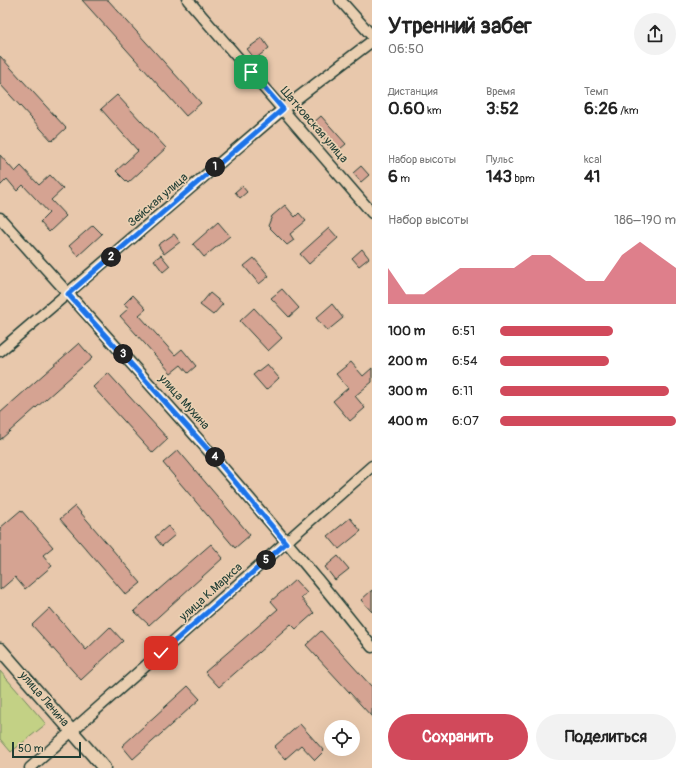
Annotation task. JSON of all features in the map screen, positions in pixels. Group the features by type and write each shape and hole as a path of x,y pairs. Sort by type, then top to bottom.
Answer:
{"main road":[{"name":"улица Ленина","path":"0,649 104,768"}],"street":[{"name":"Шатковская улица","path":"188,0 372,213"},
{"path":"340,0 372,36"},
{"name":"Зейская улица","path":"0,351 283,109 372,41"},
{"name":"улица Мухина","path":"0,218 212,454 286,543 312,570 372,647"},
{"name":"улица К.Маркса","path":"30,768 372,466"}],"green space":[{"path":"0,671 46,724 11,752 0,739"}],"building":[{"path":"82,0 108,0 201,103 186,116"},
{"path":"262,38 269,48 255,59 247,49"},
{"path":"0,56 66,128 52,141 0,84"},
{"path":"117,95 166,148 128,183 116,171 138,151 101,109"},
{"path":"321,116 346,144 334,154 327,145 329,144 312,124"},
{"path":"0,155 15,172 21,166 39,185 50,175 63,189 51,200 66,216 49,232 40,222 49,213 23,185 17,191 7,179 0,186"},
{"path":"361,166 369,175 361,182 353,173"},
{"path":"242,186 247,192 240,198 235,192"},
{"path":"285,205 295,217 299,213 306,221 290,234 294,240 287,245 268,226 272,216"},
{"path":"218,222 230,236 204,257 193,244"},
{"path":"93,225 102,234 78,256 69,246"},
{"path":"329,228 338,238 309,264 300,254"},
{"path":"174,234 180,242 164,254 158,245"},
{"path":"362,249 369,258 359,266 352,258"},
{"path":"161,255 170,266 163,272 154,260"},
{"path":"254,258 269,276 259,284 244,266"},
{"path":"282,289 299,308 289,317 271,298"},
{"path":"210,293 223,304 213,315 200,305"},
{"path":"133,295 146,309 139,315 175,355 182,349 196,366 188,373 181,365 171,373 120,316 129,308 124,304"},
{"path":"332,304 343,318 327,331 316,318"},
{"path":"254,308 282,338 268,351 240,321"},
{"path":"79,343 92,358 0,440 0,413"},
{"path":"351,362 363,376 372,368 372,382 355,396 365,408 350,421 333,401 348,388 336,374"},
{"path":"267,364 279,378 266,390 253,375"},
{"path":"108,373 168,439 153,453 93,387"},
{"path":"178,450 250,535 235,548 163,463"},
{"path":"75,506 141,583 126,595 60,519"},
{"path":"21,510 53,547 43,555 52,566 25,589 15,577 0,590 0,528"},
{"path":"350,518 361,531 339,549 328,536"},
{"path":"168,526 175,535 162,546 155,537"},
{"path":"211,544 223,558 149,625 134,611"},
{"path":"338,556 349,569 335,580 325,567"},
{"path":"295,580 307,593 301,598 314,613 296,629 291,624 219,687 205,672 278,609 271,601"},
{"path":"372,590 372,612 361,600"},
{"path":"50,608 86,650 110,627 123,641 81,680 32,625"},
{"path":"321,631 372,687 372,717 306,645"},
{"path":"188,686 200,699 133,759 122,746"},
{"path":"300,724 324,751 315,760 301,745 285,759 274,747"}],"route":[{"path":"161,653 286,543 212,454 68,294 283,109 251,72"}]}
